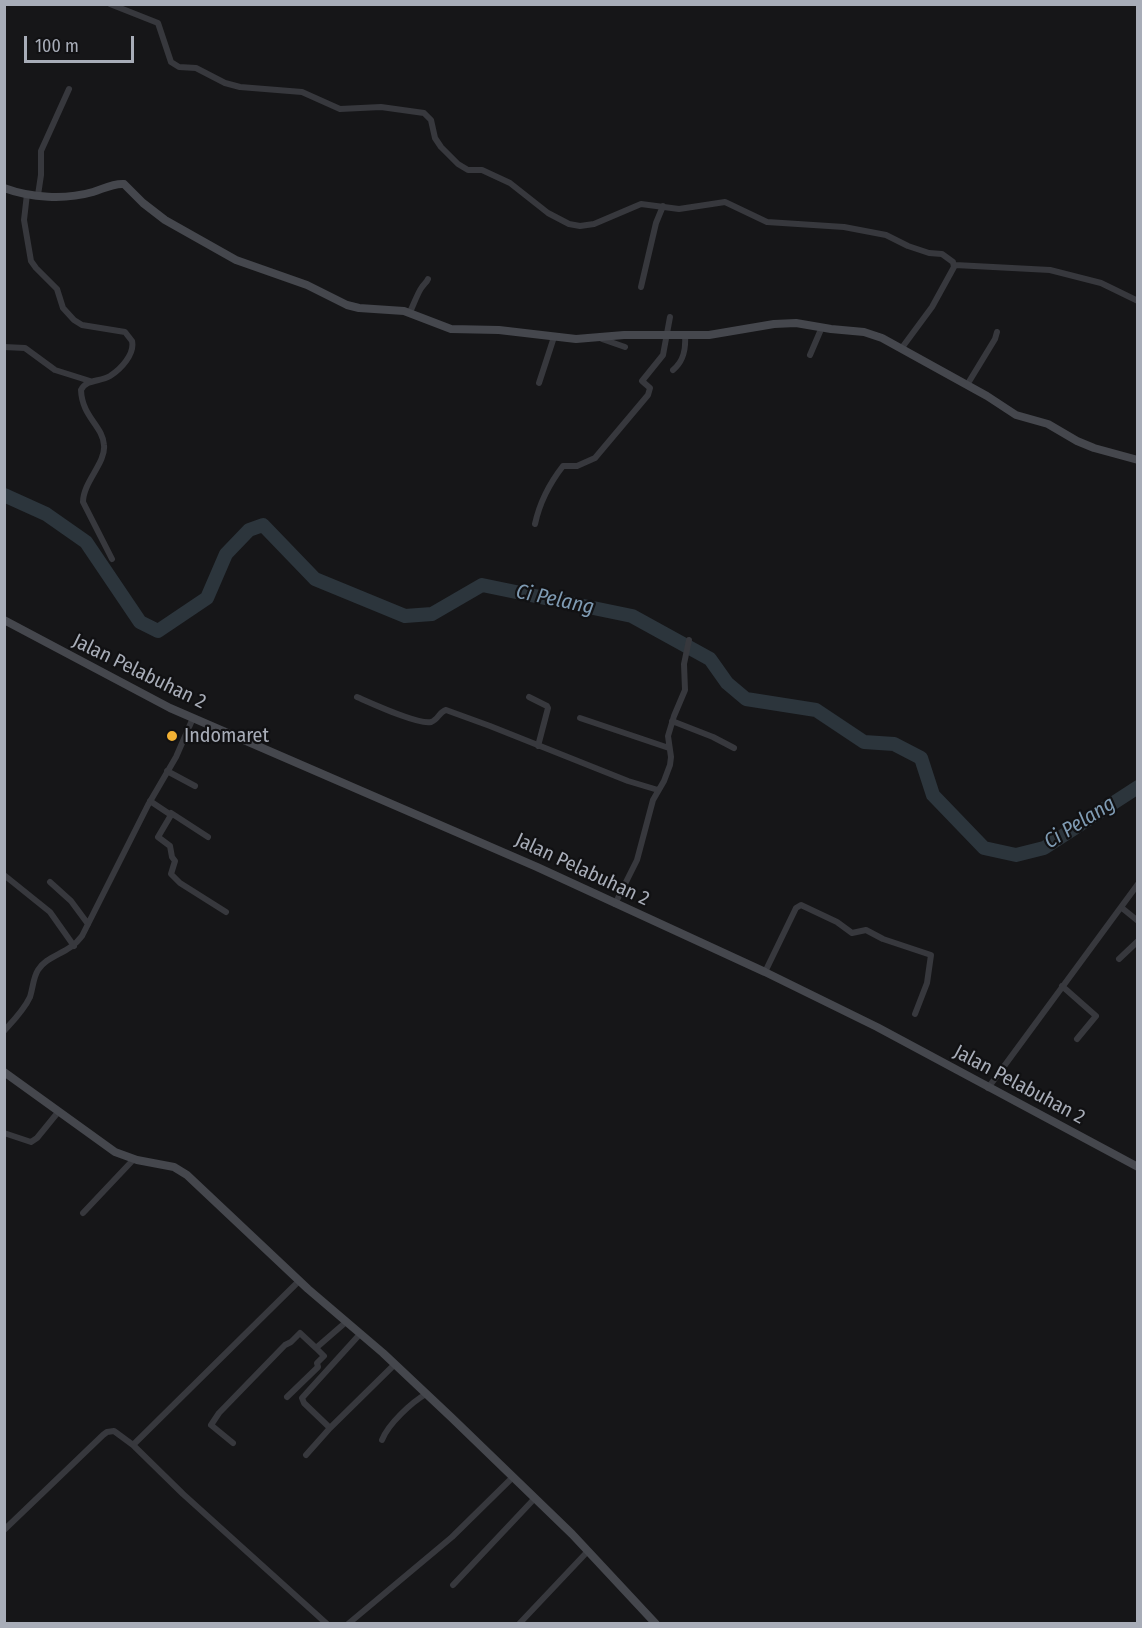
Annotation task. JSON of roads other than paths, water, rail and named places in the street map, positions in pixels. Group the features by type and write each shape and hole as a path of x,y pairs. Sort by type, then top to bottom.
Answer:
{"street":[{"path":"110,4 158,23 171,62 179,67 196,68 225,83 240,87 302,92 333,108 348,110 381,107 424,113 431,120 435,138 458,164 468,170 482,170 510,183 548,213 569,224 580,226 594,224 641,204 685,209 725,202 767,222 837,226 886,235 918,250 942,254 955,265 1050,270 1101,283 1137,301"},
{"path":"38,195 41,152 69,89"},
{"path":"4,188 27,194 74,196 124,184 165,220 236,260 307,285 352,307 410,312 451,329 509,331 572,339 719,334 796,323 869,333 902,349 1021,417 1048,424 1094,448 1137,460"},
{"path":"27,194 24,220 31,261 57,289 63,309 82,325 125,332 132,341 132,352 117,370 109,376 91,381 82,387 82,403 100,432 105,448 83,502 112,559"},
{"path":"641,286 656,224 663,206"},
{"path":"902,349 932,307 955,265"},
{"path":"410,312 421,288 428,279"},
{"path":"535,524 539,505 549,484 563,466 578,466 595,458 648,395 650,388 642,381 663,355 670,317"},
{"path":"810,355 822,327"},
{"path":"967,385 997,332"},
{"path":"673,370 685,352 685,335"},
{"path":"539,383 554,337"},
{"path":"599,337 625,347"},
{"path":"4,347 25,348 55,370 91,381"},
{"name":"Jalan Pelabuhan 2","path":"4,620 94,669 193,718 502,852 765,972 877,1027 1137,1167"},
{"path":"615,904 640,851 651,804 664,781 671,760 668,736 685,690 684,664 688,640"},
{"path":"357,697 399,714 427,722 433,721 442,711 446,711 628,781 658,790"},
{"path":"529,698 548,708 538,746"},
{"path":"4,1031 28,1000 40,967 74,946 88,924 193,718"},
{"path":"580,718 669,748"},
{"path":"672,721 713,736 734,748"},
{"path":"167,771 195,786"},
{"path":"150,801 208,837"},
{"path":"171,813 158,837 170,846 175,861 171,874 180,883 226,912"},
{"path":"4,875 50,912 74,946"},
{"path":"50,882 71,901 88,924"},
{"path":"988,1088 1122,908 1137,884"},
{"path":"765,972 791,916 801,905 837,922 852,933 856,934 866,930 883,939 931,955 927,983 915,1014"},
{"path":"1122,908 1137,921"},
{"path":"1119,959 1137,941"},
{"path":"1062,986 1096,1016 1077,1039"},
{"path":"6,1077 59,1111 115,1152 134,1159 174,1167 184,1172 299,1281 426,1394 535,1498 588,1551 654,1623"},
{"path":"4,1133 31,1142 59,1111"},
{"path":"83,1213 134,1159"},
{"path":"133,1445 299,1281"},
{"path":"316,1347 346,1322"},
{"path":"232,1443 211,1425 219,1413 285,1345 300,1333 324,1356 317,1363 318,1367 287,1397"},
{"path":"330,1428 304,1403 302,1398 360,1334"},
{"path":"306,1455 394,1365"},
{"path":"382,1440 388,1429 413,1403 426,1394"},
{"path":"4,1530 107,1432 114,1431 133,1445 183,1494 327,1623"},
{"path":"348,1623 452,1537 513,1477"},
{"path":"453,1585 535,1498"},
{"path":"519,1623 588,1551"}],"waterway":[{"name":"Ci Pelang","path":"4,495 46,514 86,542 140,622 158,631 207,598 226,554 249,530 263,525 315,579 405,616 432,614 482,585 632,616 710,659 727,683 746,699 816,710 864,742 894,744 921,758 933,795 984,848 1016,855 1044,848 1138,787"}],"place":[{"name":"Indomaret","path":"172,736"}]}
